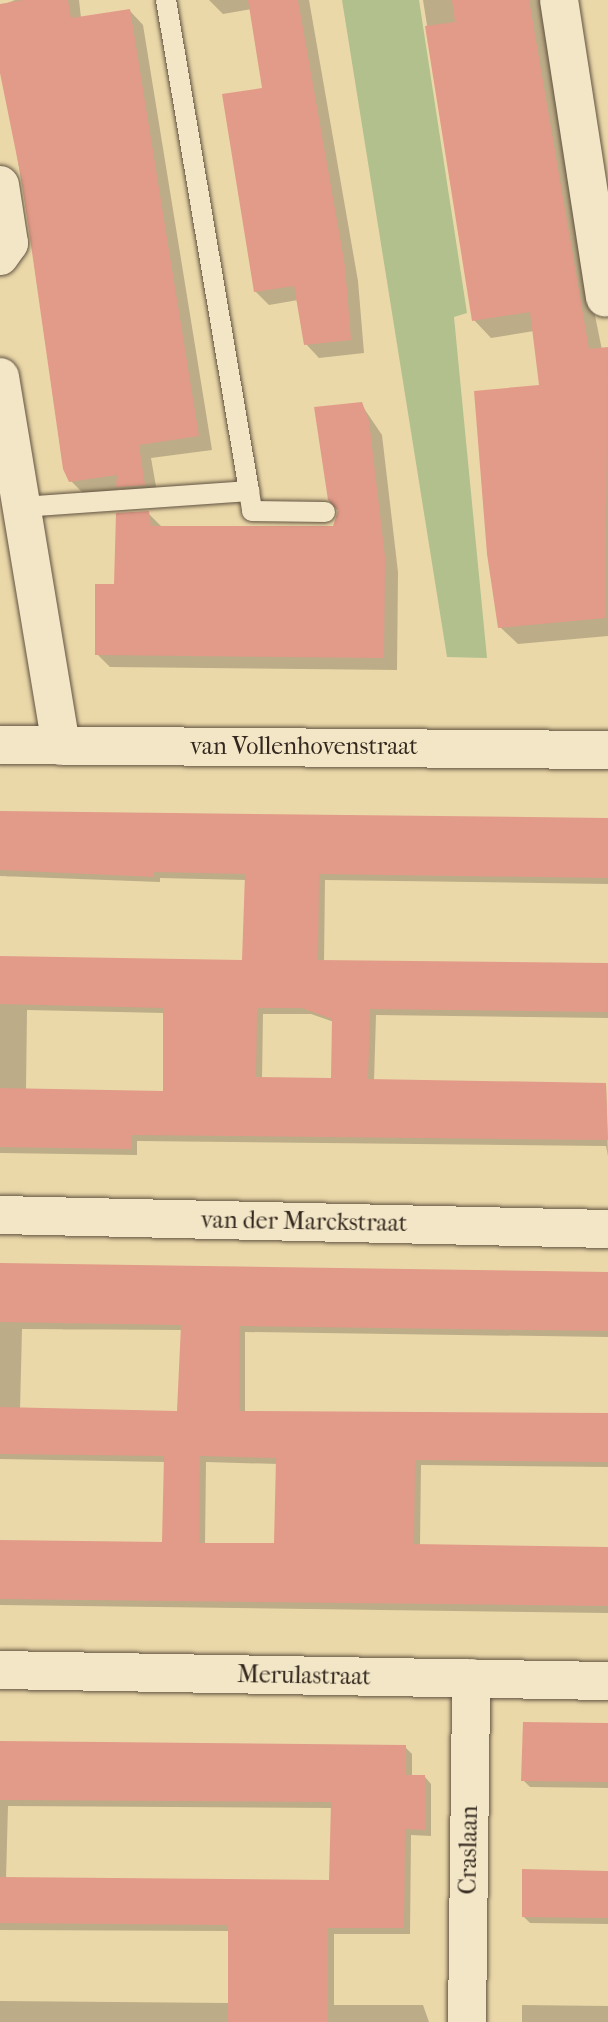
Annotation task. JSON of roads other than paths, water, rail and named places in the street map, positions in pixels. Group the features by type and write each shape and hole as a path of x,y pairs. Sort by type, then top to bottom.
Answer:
{"street":[{"path":"559,0 605,297"},
{"path":"0,185 9,243 0,256"},
{"path":"0,377 61,746"},
{"name":"van Vollenhovenstraat","path":"0,745 608,750"},
{"name":"van der Marckstraat","path":"0,1215 608,1229"},
{"name":"Merulastraat","path":"0,1670 608,1681"},
{"name":"Craslaan","path":"467,2022 471,1678"}],"lane":[{"path":"166,0 252,511 325,512"},
{"path":"22,507 249,491"}]}
